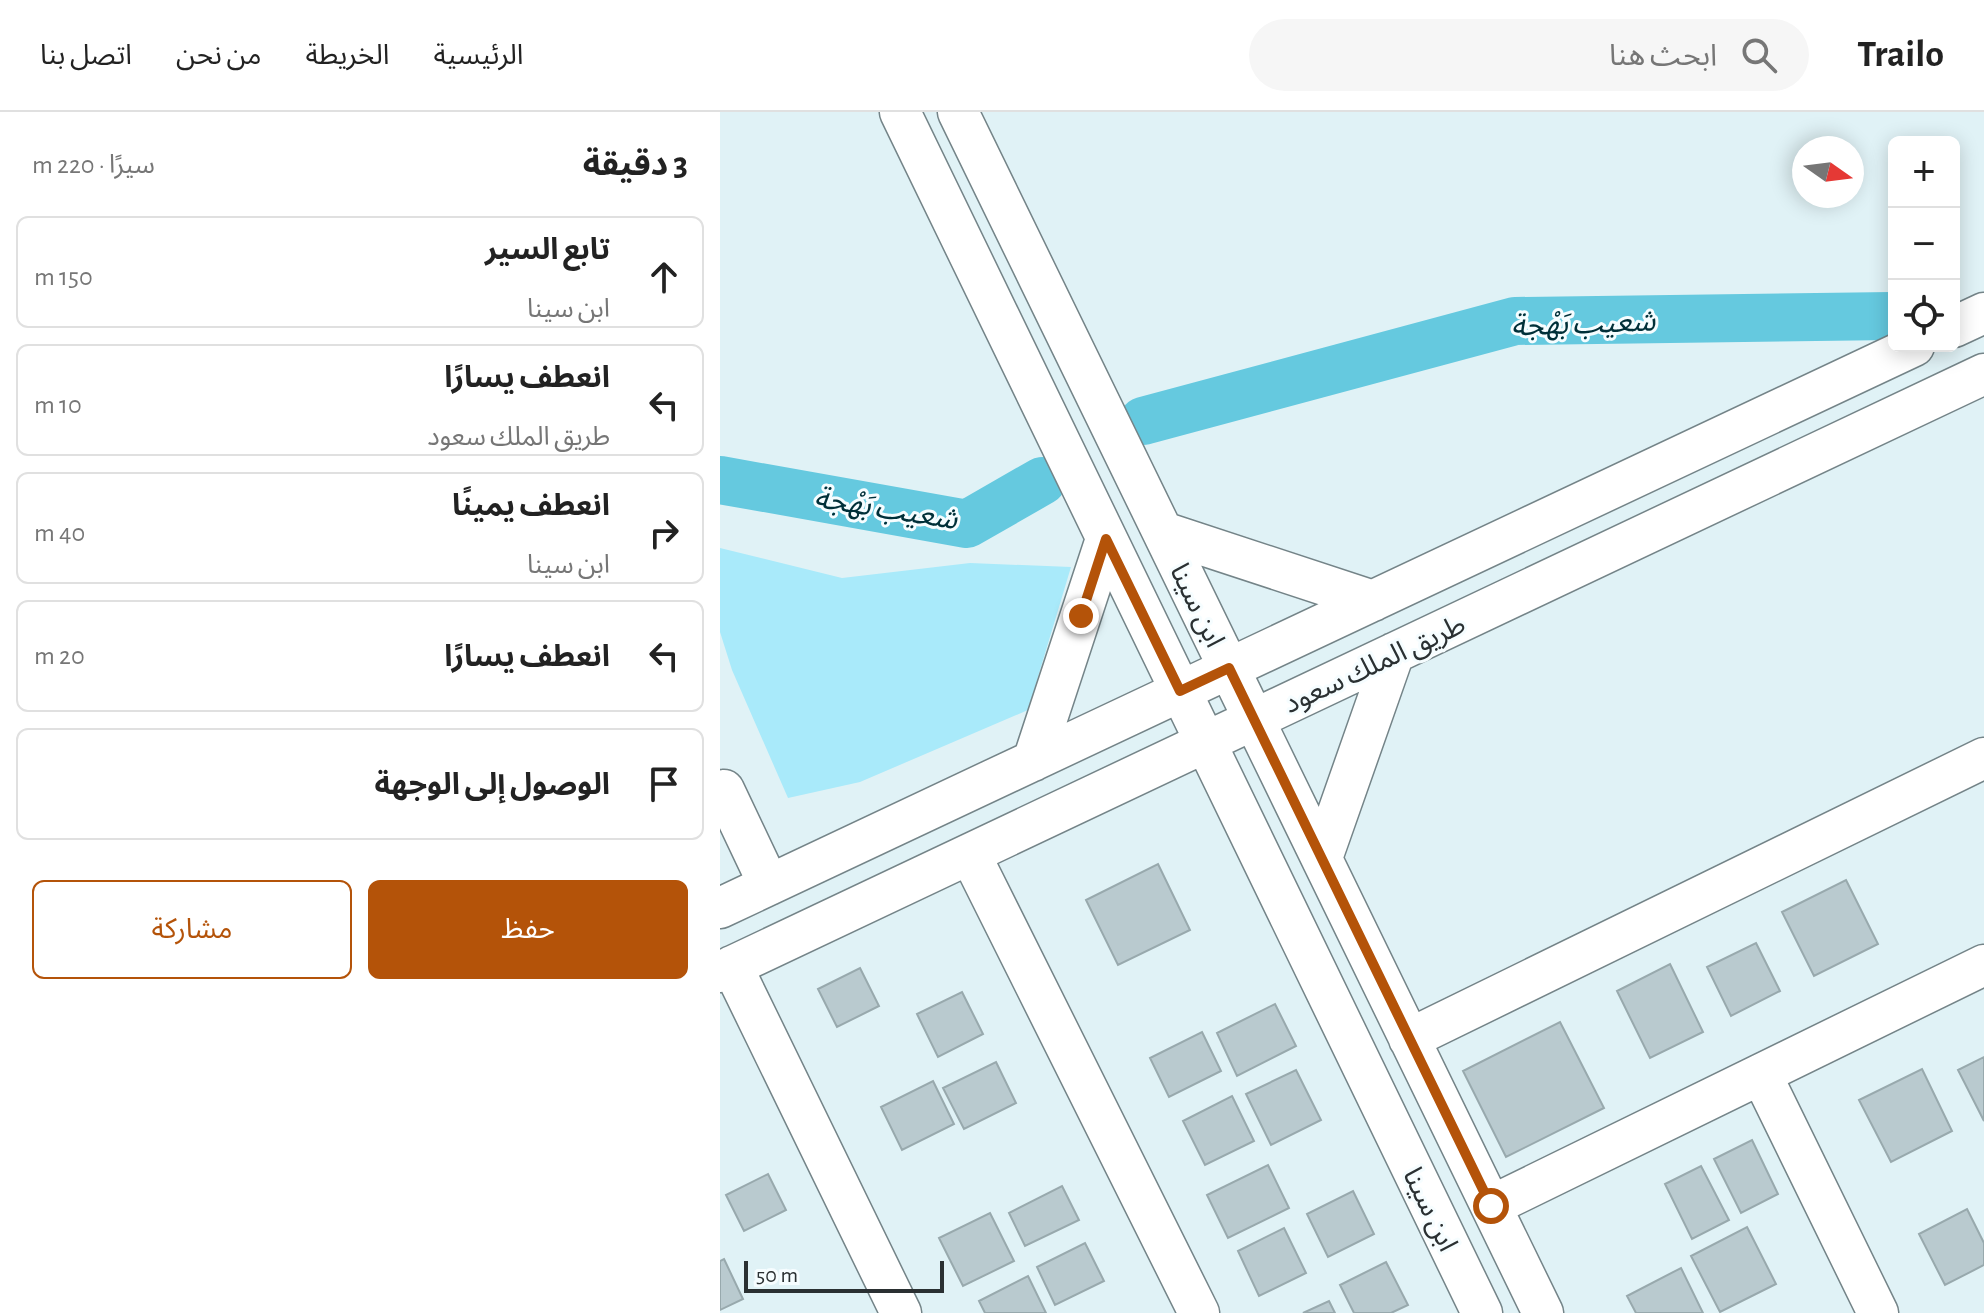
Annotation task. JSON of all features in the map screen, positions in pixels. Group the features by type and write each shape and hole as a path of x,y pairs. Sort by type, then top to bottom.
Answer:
{"street":[{"name":"ابن سينا","path":"900,112 1482,1313"},
{"name":"ابن سينا","path":"958,112 1543,1313"},
{"path":"1960,324 1984,313"},
{"name":"طريق الملك سعود","path":"720,908 1901,352"},
{"name":"طريق الملك سعود","path":"726,969 1984,374"},
{"path":"1163,532 1373,601"},
{"path":"1033,761 1106,539"},
{"path":"1322,858 1394,653"},
{"path":"1409,1039 1984,758"},
{"path":"720,792 724,790 769,885"},
{"path":"970,854 1199,1313"},
{"path":"1491,1206 1984,965"},
{"path":"726,969 901,1313"},
{"path":"1761,1074 1878,1313"}],"shaded area":[{"path":"720,548 842,578 970,563 1071,567 1028,710 860,782 788,798 732,670 720,632"}],"building":[{"path":"1158,864 1190,930 1118,965 1086,900"},
{"path":"1846,880 1878,944 1814,976 1782,912"},
{"path":"1756,943 1780,991 1731,1016 1707,967"},
{"path":"1670,964 1703,1032 1650,1058 1617,991"},
{"path":"860,968 879,1006 837,1027 818,989"},
{"path":"962,992 983,1034 938,1057 917,1014"},
{"path":"1275,1004 1296,1046 1237,1076 1217,1033"},
{"path":"1560,1022 1604,1108 1506,1157 1463,1071"},
{"path":"1202,1032 1221,1071 1169,1097 1150,1058"},
{"path":"1984,1057 1984,1121 1958,1070"},
{"path":"996,1062 1016,1103 964,1129 943,1088"},
{"path":"1922,1069 1952,1131 1891,1162 1859,1100"},
{"path":"1296,1070 1321,1120 1271,1145 1246,1094"},
{"path":"933,1081 954,1124 902,1150 881,1107"},
{"path":"1232,1096 1254,1141 1205,1165 1183,1121"},
{"path":"1752,1140 1778,1194 1741,1213 1714,1159"},
{"path":"1268,1165 1289,1208 1228,1238 1207,1195"},
{"path":"1701,1166 1729,1220 1692,1239 1665,1184"},
{"path":"768,1174 786,1210 744,1231 726,1195"},
{"path":"1062,1186 1079,1220 1025,1246 1009,1213"},
{"path":"1353,1191 1374,1234 1328,1257 1307,1214"},
{"path":"1967,1209 1984,1243 1984,1265 1945,1285 1919,1234"},
{"path":"990,1213 1014,1261 963,1286 939,1238"},
{"path":"1747,1227 1776,1284 1720,1312 1691,1256"},
{"path":"1284,1228 1306,1273 1259,1296 1238,1251"},
{"path":"1085,1243 1104,1281 1055,1305 1037,1267"},
{"path":"724,1259 743,1299 720,1310 720,1261"},
{"path":"1386,1262 1408,1305 1391,1313 1354,1313 1340,1285"},
{"path":"1681,1268 1703,1313 1636,1313 1627,1296"},
{"path":"1028,1276 1046,1313 985,1313 979,1301"},
{"path":"1329,1301 1335,1313 1303,1313"}],"waterway":[{"name":"شعيب بَهْجة","path":"1143,421 1515,321 1888,316"},
{"name":"شعيب بَهْجة","path":"720,480 967,524 1042,481"}],"route":[{"path":"1081,616 1106,539 1180,691 1229,668 1491,1206"}]}
